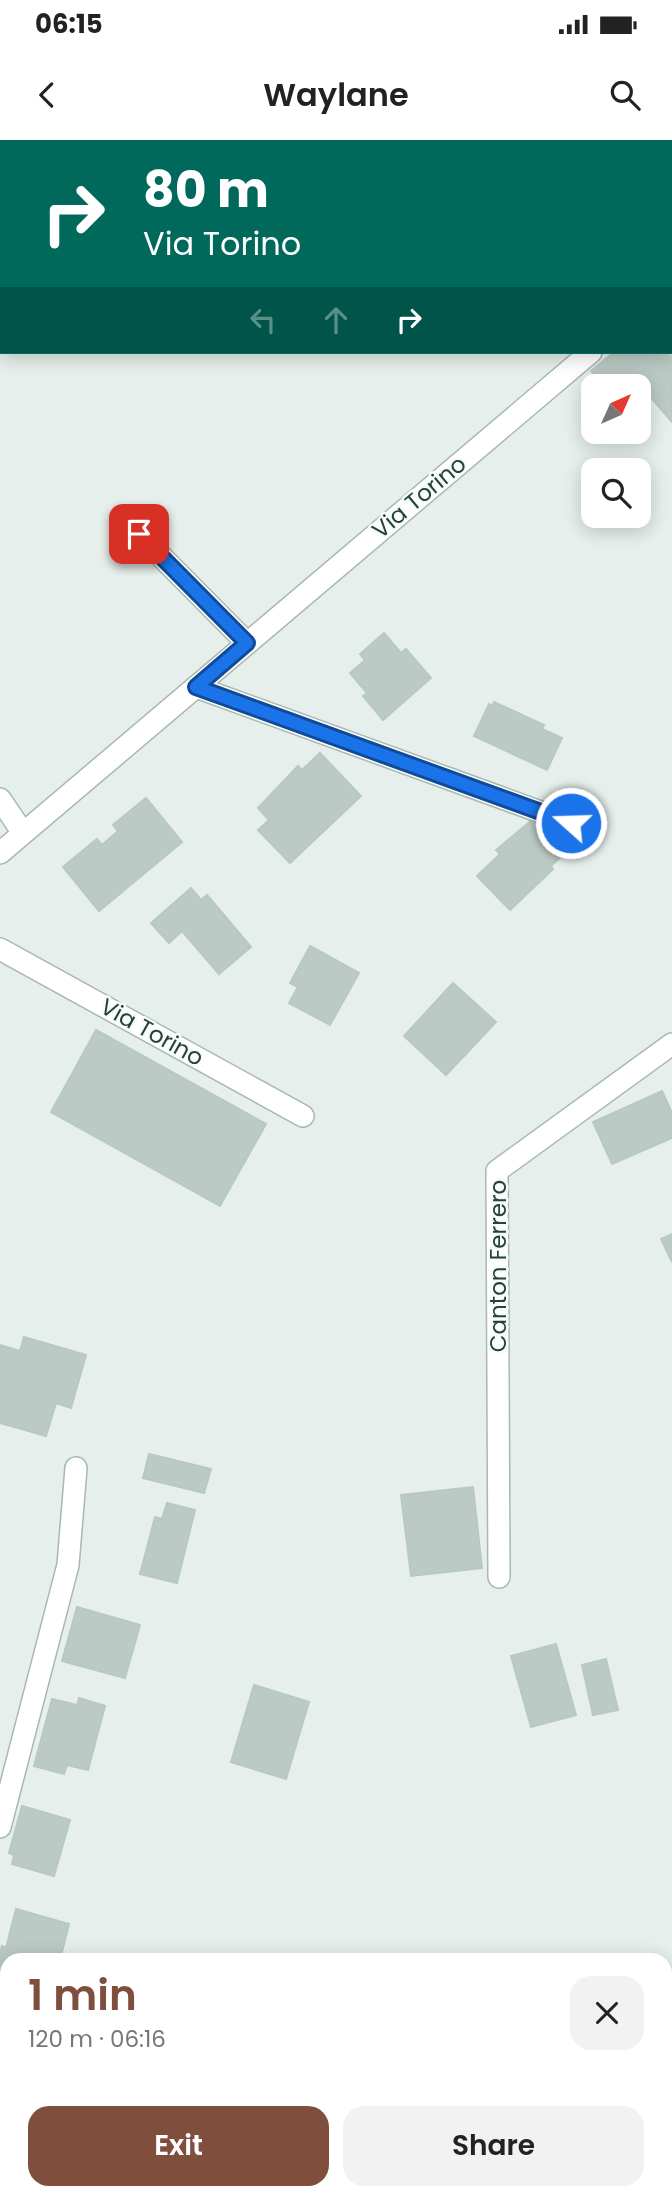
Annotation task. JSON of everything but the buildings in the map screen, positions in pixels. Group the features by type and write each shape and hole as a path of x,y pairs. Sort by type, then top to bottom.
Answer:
{"street":[{"name":"Via Torino","path":"0,853 589,354"},
{"path":"139,534 247,643"},
{"path":"196,687 571,823"},
{"path":"0,799 23,833"},
{"name":"Via Torino","path":"0,948 303,1116"},
{"name":"Canton Ferrero","path":"499,1577 497,1171 672,1044"},
{"path":"0,1827 68,1565 76,1468"}],"route":[{"path":"139,534 247,643 196,687 571,823"}]}
